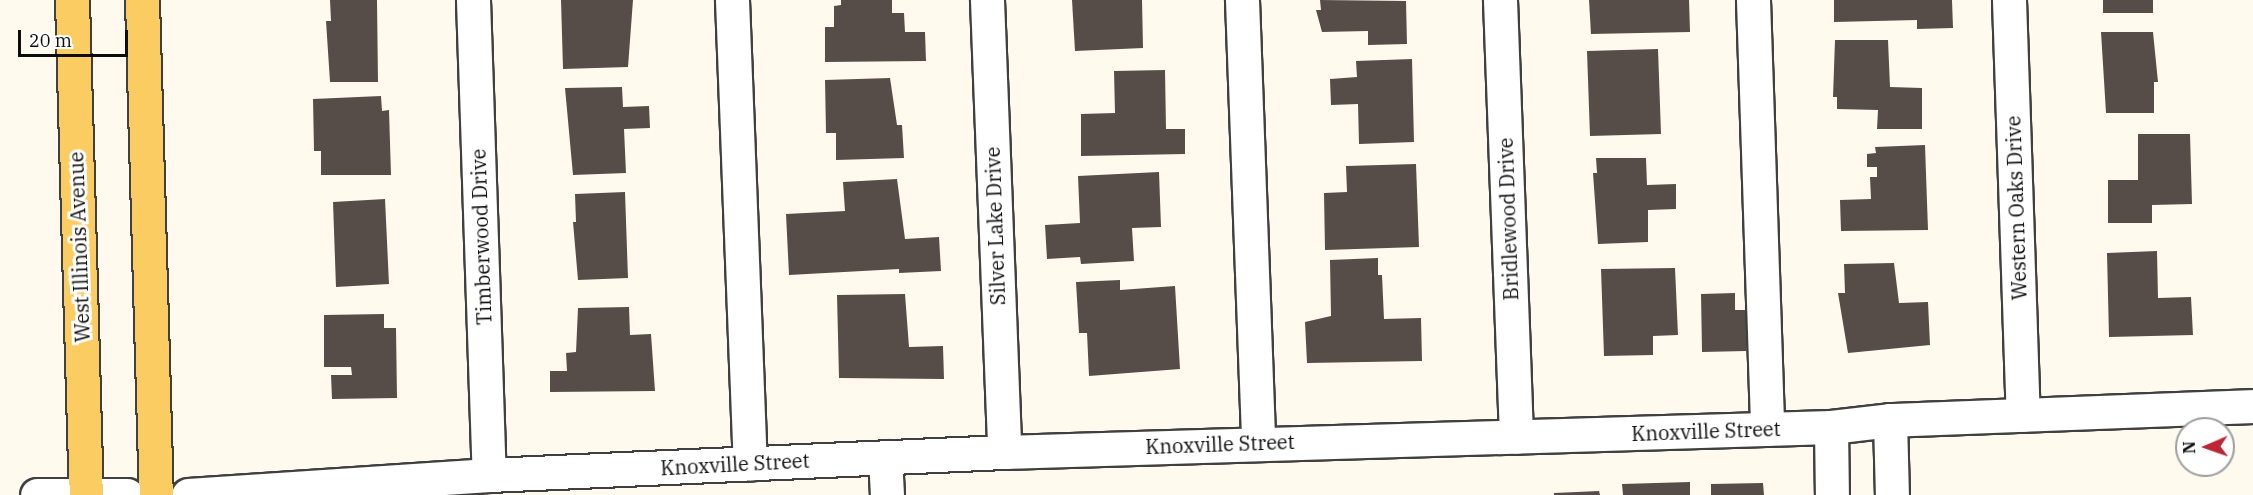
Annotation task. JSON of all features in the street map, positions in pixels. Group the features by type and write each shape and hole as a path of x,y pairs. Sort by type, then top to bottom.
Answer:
{"main road":[{"name":"West Illinois Avenue","path":"72,0 86,494"},
{"path":"142,0 156,495"}],"street":[{"name":"Timberwood Drive","path":"473,0 489,475"},
{"path":"732,0 750,464"},
{"name":"Silver Lake Drive","path":"987,0 1004,452"},
{"path":"1242,0 1258,443"},
{"name":"Bridlewood Drive","path":"1500,0 1516,437"},
{"path":"1753,0 1767,429"},
{"name":"Western Oaks Drive","path":"2009,0 2023,416"},
{"name":"Knoxville Street","path":"188,495 489,475 572,483 750,464 885,457 1258,443 1831,427 1890,420 2253,406"},
{"path":"1890,420 1892,495"},
{"path":"1831,427 1832,495"},
{"path":"885,457 886,495"},
{"path":"37,495 127,495"}],"building":[{"path":"330,0 377,0 378,82 330,82 326,21 331,21"},
{"path":"561,0 633,0 628,67 563,69"},
{"path":"841,0 892,0 892,13 904,13 905,32 925,32 926,61 825,62 825,27 834,27 834,6 841,5"},
{"path":"1072,0 1142,0 1143,48 1075,51"},
{"path":"1320,0 1406,1 1407,44 1368,45 1368,31 1322,32 1316,10 1321,10"},
{"path":"1589,0 1689,0 1690,32 1591,34"},
{"path":"1834,0 1952,0 1953,28 1917,29 1917,20 1834,22"},
{"path":"2103,0 2153,0 2153,13 2103,13"},
{"path":"2101,32 2153,32 2158,82 2154,82 2154,113 2106,113"},
{"path":"1835,40 1888,40 1890,87 1922,88 1922,129 1877,129 1878,110 1837,109 1837,97 1833,97"},
{"path":"1658,49 1661,134 1590,136 1587,51"},
{"path":"1412,59 1414,142 1359,144 1358,104 1331,105 1330,79 1357,77 1356,61"},
{"path":"1165,70 1166,129 1185,129 1185,154 1081,156 1081,114 1115,113 1114,71"},
{"path":"890,78 897,125 902,125 904,158 836,160 836,133 826,133 825,80"},
{"path":"622,87 623,107 649,106 650,128 624,129 626,173 573,175 565,88"},
{"path":"381,96 382,111 389,110 391,175 321,175 321,151 314,151 313,99"},
{"path":"2138,134 2190,134 2192,204 2152,205 2152,223 2108,223 2108,180 2138,180"},
{"path":"1925,145 1928,230 1841,231 1840,200 1871,199 1870,177 1877,177 1877,167 1867,167 1867,154 1876,153 1875,147"},
{"path":"1596,158 1646,158 1647,185 1676,184 1676,209 1648,210 1648,242 1598,244 1593,173 1597,173"},
{"path":"1416,164 1419,247 1325,250 1324,193 1347,192 1346,166"},
{"path":"1159,172 1161,227 1132,228 1134,261 1081,264 1080,257 1047,259 1045,225 1080,223 1078,176"},
{"path":"897,179 905,239 939,237 941,271 899,273 899,269 789,275 786,214 845,211 843,182"},
{"path":"625,192 628,278 578,280 573,222 576,222 575,194"},
{"path":"385,199 389,284 336,287 333,202"},
{"path":"2157,251 2158,298 2191,297 2193,335 2109,337 2107,253"},
{"path":"1378,258 1378,275 1382,275 1384,319 1421,318 1422,361 1307,363 1305,322 1331,316 1330,260"},
{"path":"1894,263 1899,303 1928,302 1930,345 1848,353 1838,293 1845,293 1844,264"},
{"path":"1675,268 1678,335 1653,336 1653,355 1604,356 1601,269"},
{"path":"1120,280 1120,290 1175,286 1180,369 1089,376 1087,333 1079,333 1076,282"},
{"path":"1735,293 1735,310 1746,310 1746,351 1702,352 1701,294"},
{"path":"905,294 909,347 943,346 944,379 839,378 837,295"},
{"path":"629,307 630,335 651,334 655,391 550,392 550,371 567,371 566,353 576,352 578,308"},
{"path":"384,314 384,328 396,328 397,398 332,399 331,375 352,375 351,367 324,367 324,315"},
{"path":"1690,482 1690,495 1623,495 1622,484"},
{"path":"1763,483 1764,495 1711,495 1711,484"},
{"path":"1599,491 1600,495 1554,495 1554,493"}]}
